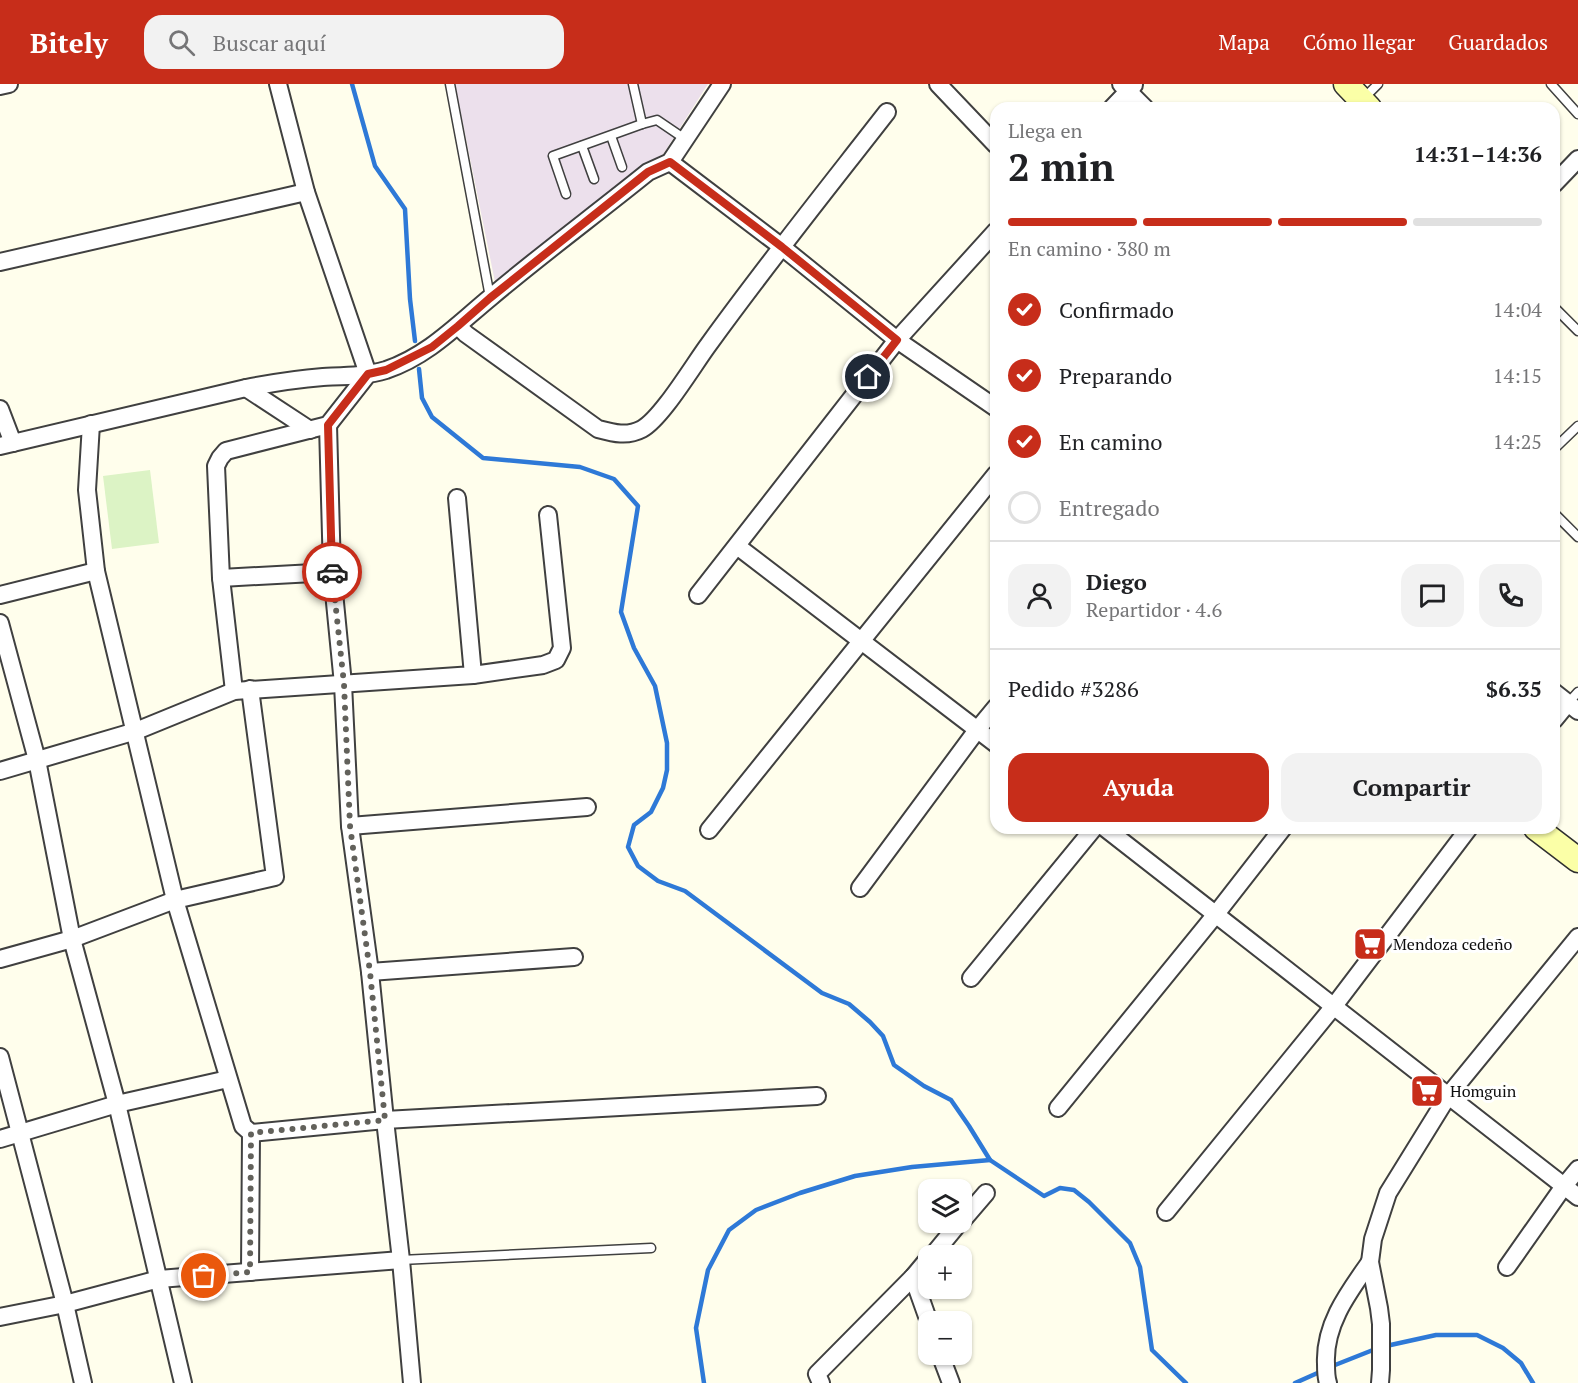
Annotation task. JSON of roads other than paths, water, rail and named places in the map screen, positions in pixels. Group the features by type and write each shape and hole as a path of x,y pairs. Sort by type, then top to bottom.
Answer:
{"main road":[{"path":"1544,834 1578,860"}],"street":[{"path":"0,86 9,84"},
{"path":"278,84 306,192 368,374"},
{"path":"0,408 7,445 246,387 285,380 368,374 386,370 404,362 432,347 648,172 670,162 722,84"},
{"path":"938,84 990,139"},
{"path":"1116,102 1128,86 1140,102"},
{"path":"458,326 598,429 616,434 630,434 644,429 660,413 782,247 887,112"},
{"path":"1560,178 1578,159"},
{"path":"670,162 782,247 897,340 990,404"},
{"path":"0,262 306,192"},
{"path":"698,595 897,340 990,238"},
{"path":"0,959 72,939 175,900 275,877 221,579 216,466 226,451 328,425 368,374"},
{"path":"246,387 310,430"},
{"path":"91,424 87,490 96,571 175,900 243,1126 251,1133 385,1120 817,1096"},
{"path":"328,425 332,572 344,684 350,826 370,972 412,1383"},
{"path":"709,830 990,481"},
{"path":"457,498 473,675"},
{"path":"0,771 136,731 242,690 473,675 543,665 556,660 562,648 548,515"},
{"path":"737,546 990,739"},
{"path":"0,595 96,571"},
{"path":"221,579 332,572"},
{"path":"0,623 37,760 72,939 117,1104 183,1383"},
{"path":"1560,712 1569,699"},
{"path":"860,888 990,714"},
{"path":"350,826 587,807"},
{"path":"971,978 1089,834"},
{"path":"1113,834 1578,1197"},
{"path":"1058,1108 1278,834"},
{"path":"1166,1212 1334,1006 1464,834"},
{"path":"1381,1377 1381,1324 1370,1262 1374,1239 1388,1192 1448,1096 1578,937"},
{"path":"370,972 574,957"},
{"path":"0,1057 65,1304 83,1383"},
{"path":"0,1138 117,1104 228,1079"},
{"path":"250,1272 251,1133"},
{"path":"1508,1267 1578,1169"},
{"path":"972,1209 986,1193"},
{"path":"941,1245 952,1233"},
{"path":"0,1317 65,1304 159,1279 401,1260"},
{"path":"1327,1381 1325,1351 1333,1320 1348,1292 1370,1262"},
{"path":"821,1383 817,1374 918,1271"},
{"path":"913,1277 924,1311"},
{"path":"944,1365 951,1383"}],"lane":[{"path":"450,84 490,298"},
{"path":"633,84 642,124"},
{"path":"1551,84 1578,114"},
{"path":"566,194 553,156 657,120 685,139"},
{"path":"611,136 622,167"},
{"path":"582,146 594,179"},
{"path":"1560,313 1578,331"},
{"path":"1560,443 1578,426"},
{"path":"1560,519 1578,537"},
{"path":"401,1260 651,1248"}],"waterway":[{"path":"352,84 375,166 405,209 410,299 415,341"},
{"path":"419,369 422,398 432,417 483,458 580,467 614,479 638,506 621,612 634,648 655,686 667,743 667,770 663,788 651,812 634,825 628,847 638,866 658,881 685,891 822,993 849,1004 883,1036 894,1065 924,1086 951,1100 990,1160 1044,1196 1060,1188 1074,1190 1089,1202 1130,1243 1140,1267 1152,1350 1186,1383"},
{"path":"704,1383 696,1328 708,1270 729,1230 756,1210 855,1176 912,1167 990,1160"},
{"path":"1386,1346 1436,1335 1477,1335 1503,1348 1521,1363 1533,1383"},
{"path":"1330,1367 1378,1348"},
{"path":"1295,1383 1322,1371"}],"place":[{"name":"Mendoza cedeño","path":"1370,944"},
{"name":"Homguin","path":"1427,1091"}]}
